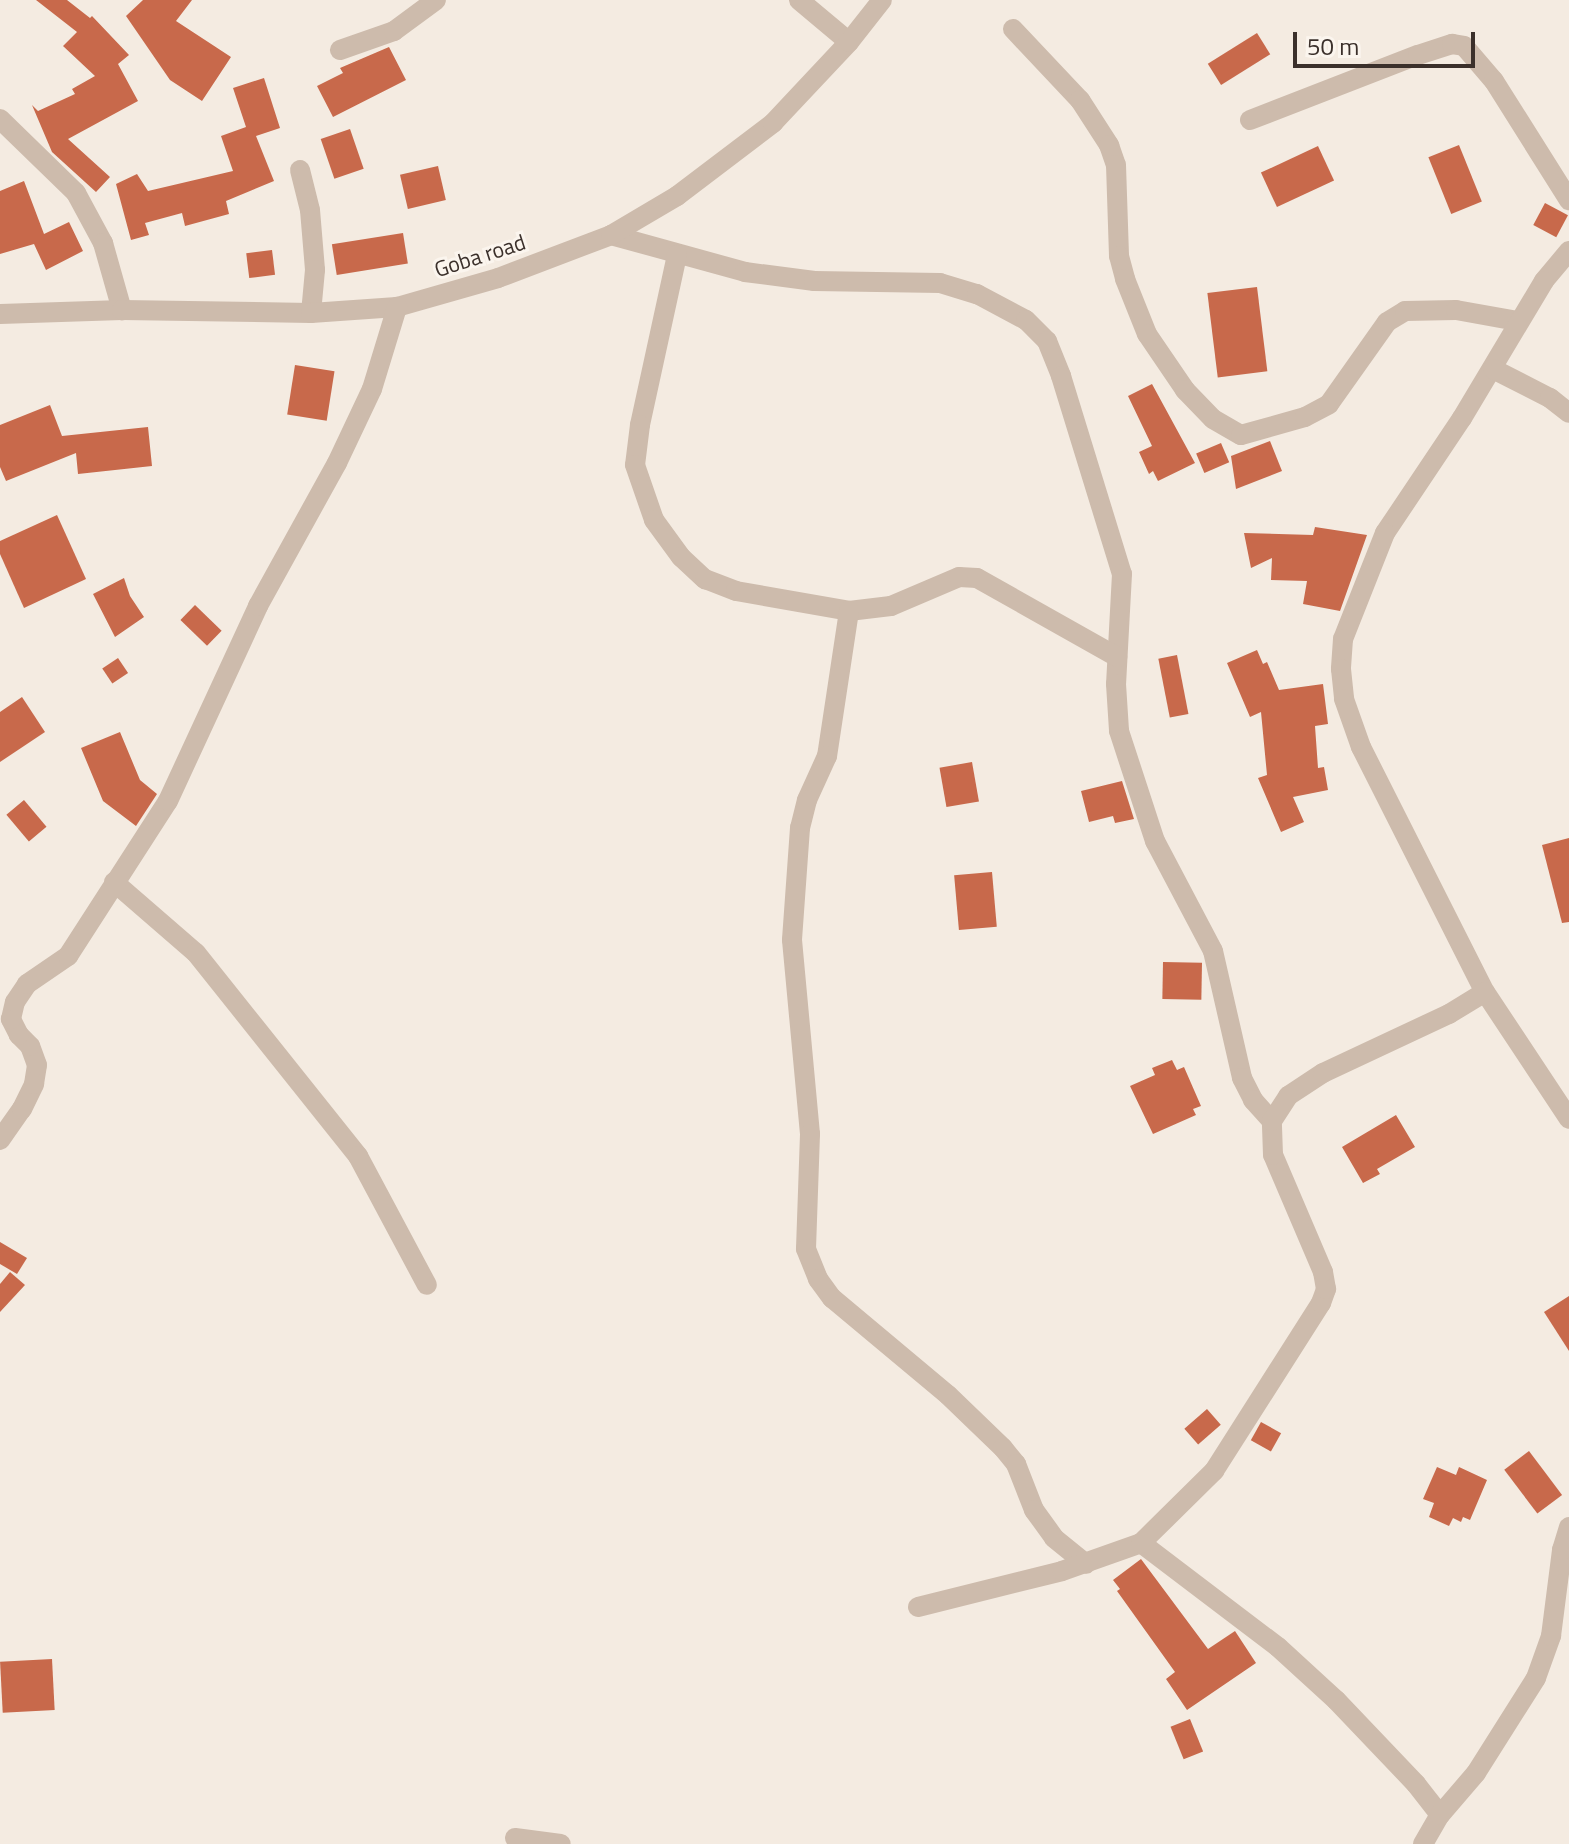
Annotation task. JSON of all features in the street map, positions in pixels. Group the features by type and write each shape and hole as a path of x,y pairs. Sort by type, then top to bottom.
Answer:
{"street":[{"path":"340,50 394,31 436,0"},
{"path":"799,0 849,42"},
{"name":"Goba road","path":"0,314 122,310 311,313 397,307 498,278 611,235 677,196 773,123 849,42 882,0"},
{"path":"1013,29 1080,100 1109,145 1116,165 1119,256 1125,279 1147,334 1185,390 1213,419 1241,435 1317,411 1329,404 1387,322 1405,311 1456,310 1518,321"},
{"path":"1250,120 1418,55 1452,44 1464,46 1494,81 1569,200"},
{"path":"0,119 76,193 103,243 122,310"},
{"path":"300,170 310,210 315,270 311,313"},
{"path":"611,235 745,272 814,281 940,283 977,294 1026,320 1047,341 1061,376 1122,574 1117,657 1119,731 1155,841 1213,951 1242,1078 1253,1100 1272,1121"},
{"path":"1569,251 1518,321 1493,369 1385,533 1343,639 1341,669 1344,699 1361,747 1485,992 1569,1119"},
{"path":"677,255 640,425 635,465 654,520 681,557 705,579 736,591 849,611 891,606 959,577 977,578 999,587 1117,657"},
{"path":"0,1140 22,1109 34,1084 37,1065 30,1046 19,1035 11,1019 15,1002 27,984 68,956 168,801 258,606 337,463 372,389 397,307"},
{"path":"1493,369 1550,398 1569,413"},
{"path":"849,611 827,756 800,828 792,940 810,1134 806,1249 818,1279 832,1298 948,1395 1003,1448 1016,1464 1041,1520 1054,1538 1086,1564"},
{"path":"114,882 196,953 358,1156 427,1285"},
{"path":"918,1607 1086,1564 1141,1543 1214,1471 1321,1303 1326,1289 1323,1272 1273,1155 1272,1121 1288,1096 1323,1073 1449,1014 1485,992"},
{"path":"1423,1844 1440,1815 1476,1773 1536,1678 1551,1636 1562,1550 1569,1527"},
{"path":"1141,1543 1290,1658 1406,1773 1440,1815"},
{"path":"515,1838 561,1844"}],"building":[{"path":"36,0 67,0 90,18 92,16 129,55 118,64 138,101 68,139 110,177 96,192 52,152 32,105 38,111 75,94 72,89 95,76 63,46 77,32"},
{"path":"143,0 192,0 176,21 231,57 202,101 170,80 126,16"},
{"path":"1257,33 1270,54 1221,85 1208,64"},
{"path":"389,47 406,80 333,117 317,86 343,73 340,68"},
{"path":"264,78 280,128 256,136 274,181 226,201 229,214 185,226 182,213 145,223 149,235 131,240 116,184 137,174 148,191 233,171 221,136 246,127 233,88"},
{"path":"350,129 364,169 334,179 321,139"},
{"path":"1459,145 1482,202 1451,214 1428,157"},
{"path":"1318,146 1334,180 1277,207 1261,173"},
{"path":"438,166 446,200 408,209 400,175"},
{"path":"24,181 44,234 69,222 83,251 46,270 34,244 0,254 0,191"},
{"path":"1545,203 1568,215 1556,237 1533,225"},
{"path":"403,233 408,264 337,275 332,244"},
{"path":"272,250 275,275 249,278 246,253"},
{"path":"1257,287 1267,371 1218,377 1207,293"},
{"path":"295,365 335,371 327,421 287,414"},
{"path":"1152,384 1195,463 1158,481 1153,471 1149,474 1139,452 1152,446 1128,396"},
{"path":"50,405 62,436 148,427 152,466 78,474 76,453 6,481 0,467 0,425"},
{"path":"1270,441 1282,471 1236,489 1231,456"},
{"path":"1221,443 1229,462 1204,473 1196,454"},
{"path":"57,515 86,579 24,608 0,554 0,541"},
{"path":"1315,527 1367,535 1340,611 1303,604 1307,581 1271,580 1272,558 1251,568 1244,533 1313,535"},
{"path":"124,578 130,596 144,617 115,637 93,594"},
{"path":"195,605 222,631 207,646 180,620"},
{"path":"1257,650 1263,664 1267,662 1279,690 1323,684 1328,724 1315,726 1318,768 1324,767 1328,790 1293,797 1304,822 1281,832 1258,778 1267,775 1261,712 1250,717 1227,663"},
{"path":"1177,655 1188,714 1170,718 1158,659"},
{"path":"118,658 128,673 112,684 102,669"},
{"path":"22,697 45,732 0,762 0,712"},
{"path":"120,732 140,780 157,794 136,826 103,801 81,748"},
{"path":"972,762 979,801 946,807 940,768"},
{"path":"1122,781 1134,819 1115,823 1113,816 1089,822 1081,791"},
{"path":"24,800 46,827 29,842 6,815"},
{"path":"1569,838 1569,922 1562,923 1542,845"},
{"path":"992,872 997,927 959,930 954,875"},
{"path":"1163,962 1202,963 1201,1000 1162,999"},
{"path":"1172,1060 1177,1070 1184,1067 1201,1106 1193,1109 1196,1115 1153,1134 1130,1086 1155,1075 1152,1068"},
{"path":"1396,1115 1415,1147 1377,1169 1380,1174 1363,1183 1342,1147"},
{"path":"0,1242 27,1258 17,1274 0,1264"},
{"path":"10,1272 25,1285 0,1312 0,1284"},
{"path":"1569,1296 1569,1351 1544,1312"},
{"path":"1207,1409 1221,1425 1198,1445 1184,1429"},
{"path":"1261,1422 1281,1433 1271,1452 1251,1440"},
{"path":"1529,1451 1562,1495 1537,1514 1504,1470"},
{"path":"1437,1467 1456,1475 1459,1467 1487,1480 1470,1520 1463,1517 1461,1522 1453,1518 1449,1526 1429,1517 1434,1503 1423,1499"},
{"path":"1141,1559 1208,1649 1235,1631 1256,1663 1187,1710 1166,1679 1175,1672 1117,1591 1120,1589 1113,1580"},
{"path":"52,1659 55,1710 3,1713 0,1662"},
{"path":"1190,1719 1203,1751 1184,1759 1171,1727"}]}
